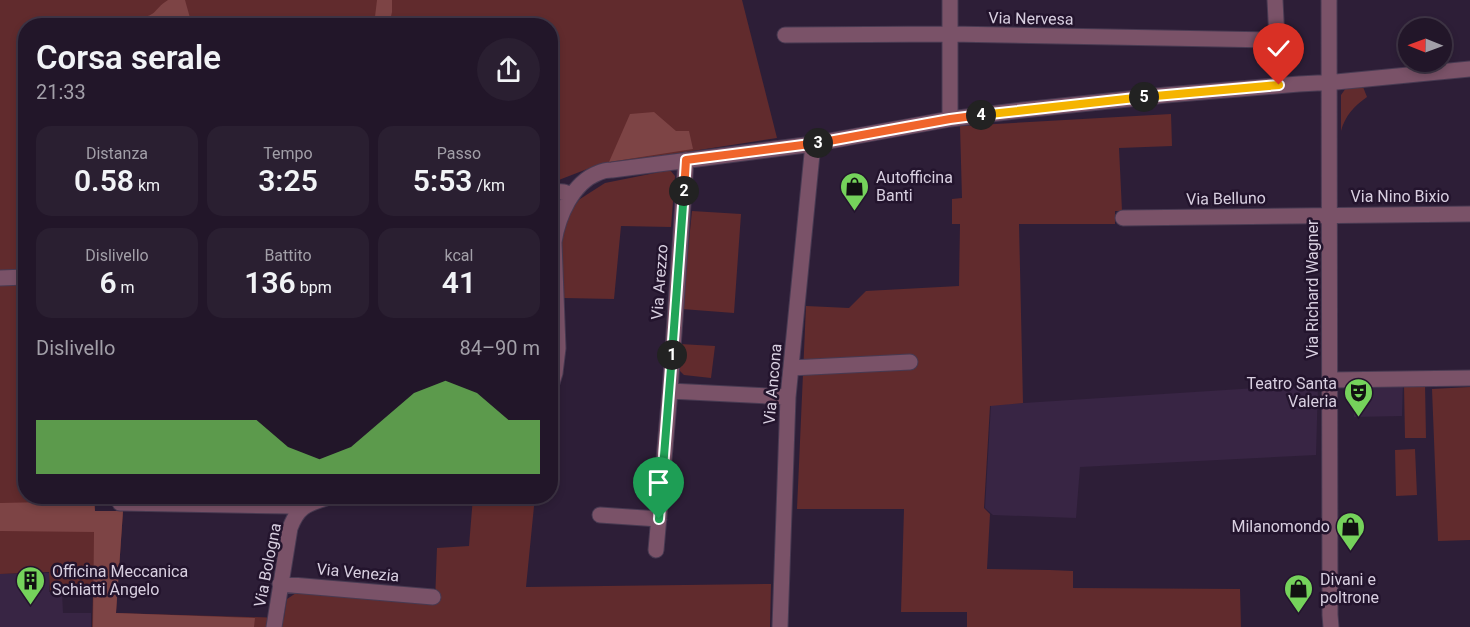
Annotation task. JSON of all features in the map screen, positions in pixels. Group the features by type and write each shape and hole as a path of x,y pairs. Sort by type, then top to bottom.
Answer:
{"street":[{"path":"950,0 950,119"},
{"name":"Via Nervesa","path":"784,35 950,34 1277,40 1275,0"},
{"name":"Via Richard Wagner","path":"1329,0 1330,623"},
{"path":"558,221 572,195 597,172 813,144 950,119 1166,95 1470,69"},
{"name":"Via Ancona","path":"780,627 788,397 813,144"},
{"name":"Via Arezzo","path":"656,550 686,160"},
{"path":"558,192 572,195"},
{"name":"Via Nino Bixio","path":"1329,215 1470,213"},
{"name":"Via Belluno","path":"1123,218 1329,215"},
{"path":"0,278 18,277"},
{"path":"791,368 910,362"},
{"path":"1330,380 1470,378"},
{"path":"670,391 788,397"},
{"path":"176,504 288,506 300,509"},
{"name":"Via Bologna","path":"274,627 290,528 300,509 308,504"},
{"path":"600,515 659,519"},
{"name":"Via Venezia","path":"280,584 433,597"}],"shaded area":[{"path":"0,0 742,0 777,138 595,166 558,180 558,18 18,18 18,504 95,504 95,511 123,511 116,613 284,618 287,599 296,593 435,602 437,548 469,546 472,504 534,504 526,587 771,584 770,627 92,627 93,593 50,592 49,572 0,574"},
{"path":"168,0 185,0 190,18 135,18 152,14"},
{"path":"377,0 392,0 391,18 375,18"},
{"path":"1363,87 1367,97 1351,112 1341,131 1341,95 1346,88"},
{"path":"654,112 676,131 689,131 693,149 609,162 630,114"},
{"path":"1171,114 1172,146 1119,148 1122,211 1115,211 1115,224 1019,224 1023,403 990,406 984,508 990,514 987,569 1073,571 1073,588 1240,589 1241,627 967,627 967,612 901,612 904,509 797,509 806,306 849,308 866,291 959,286 960,224 952,224 952,199 962,198 960,126"},
{"path":"670,170 675,176 671,227 621,226 614,299 564,298 560,252 562,226 580,199 605,183"},
{"path":"692,211 741,214 734,313 682,309"},
{"path":"680,344 715,346 711,378 684,375 678,369"},
{"path":"1403,381 1402,416 1354,417 1354,382"},
{"path":"1318,384 1316,455 1080,467 1076,518 993,515 985,508 991,405"},
{"path":"1425,384 1426,438 1405,438 1404,385"},
{"path":"1470,387 1470,540 1438,541 1432,389"},
{"path":"1415,449 1417,495 1396,496 1395,450"},
{"path":"0,503 94,504 95,511 123,511 116,613 255,618 254,627 93,627 94,532 0,531"},
{"path":"49,573 49,592 62,592 63,613 91,613 91,627 0,627 0,574"}],"place":[{"name":"Autofficina Banti","path":"855,212"},
{"name":"Teatro Santa Valeria","path":"1358,418"},
{"name":"Milanomondo","path":"1351,552"},
{"name":"Officina Meccanica Schiatti Angelo","path":"31,606"},
{"name":"Divani e poltrone","path":"1299,614"}],"route":[{"path":"659,519 686,160 813,144 950,119 1279,85"}]}
